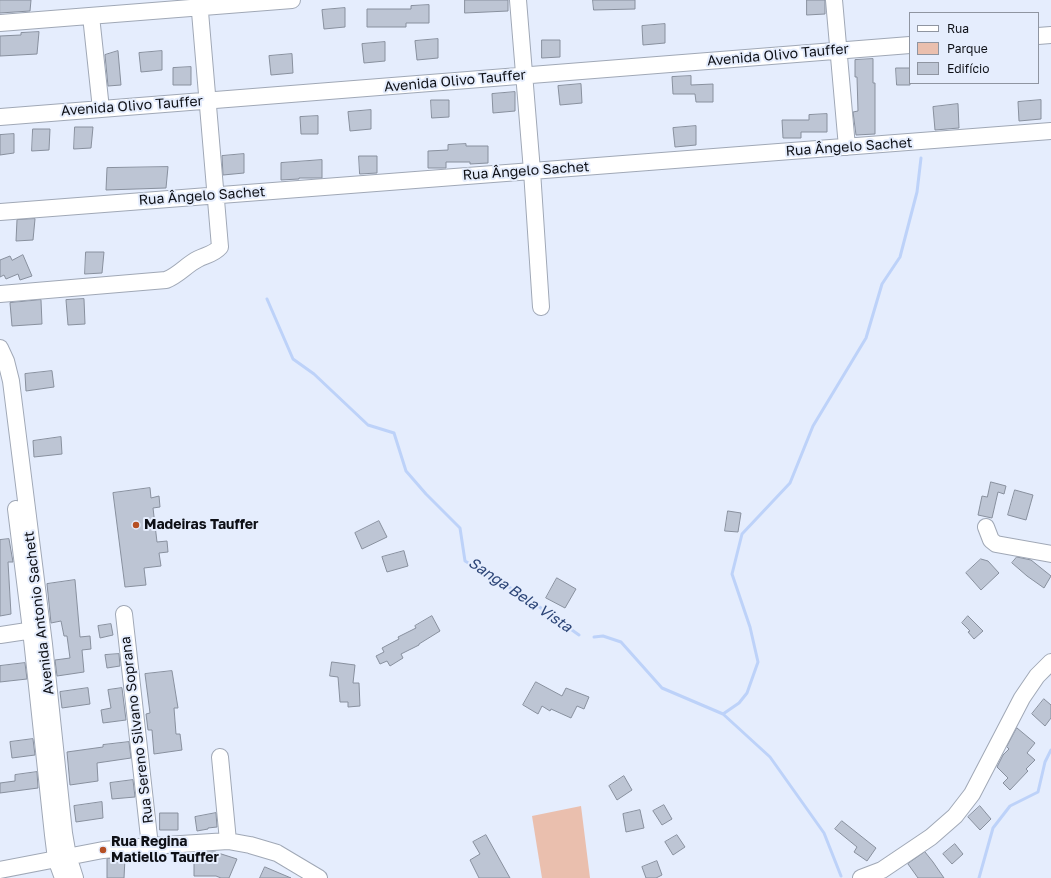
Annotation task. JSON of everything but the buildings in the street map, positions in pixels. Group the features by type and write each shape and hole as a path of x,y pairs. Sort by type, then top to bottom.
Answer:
{"street":[{"path":"0,23 91,16 200,4 292,0"},
{"path":"518,0 541,307"},
{"path":"834,0 847,147"},
{"path":"0,294 166,280 174,277 193,261 216,252 220,247 200,4"},
{"path":"91,16 100,109"},
{"path":"1039,36 1051,35"},
{"name":"Avenida Olivo Tauffer","path":"0,117 909,45"},
{"name":"Rua Ângelo Sachet","path":"0,212 1051,131"},
{"name":"Avenida Antonio Sachett","path":"0,348 6,362 11,381 14,450"},
{"name":"Avenida Antonio Sachett","path":"0,382 14,450 40,662 63,878"},
{"path":"986,527 991,540 996,544 1051,554"},
{"name":"Rua Sereno Silvano Soprana","path":"124,614 150,846"},
{"path":"0,635 36,630"},
{"path":"861,878 882,870 931,837 955,816 972,794 1022,698 1037,676 1051,662"},
{"path":"220,757 228,842"},
{"path":"0,870 103,850 228,842 250,845 278,853 319,878"},
{"name":"Avenida Antonio Sachett","path":"62,858 75,878"}],"green space":[{"path":"581,806 590,878 542,878 532,816"}],"waterway":[{"path":"723,714 739,703 747,693 758,662 750,627 732,574 742,534 790,483 813,426 866,338 882,284 900,257 917,192 921,158"},
{"name":"Sanga Bela Vista","path":"267,299 293,359 314,374 368,425 394,433 406,471 426,494 460,528 465,561 524,596 579,635"},
{"name":"Sanga Bela Vista","path":"594,637 603,636 621,642 662,688 723,714 770,757 824,833 841,876"},
{"path":"979,878 993,828 1010,806 1038,792 1045,762 1051,750"}],"place":[{"name":"Madeiras Tauffer","path":"136,525"},
{"name":"Rua Regina Matiello Tauffer","path":"103,850"}]}
